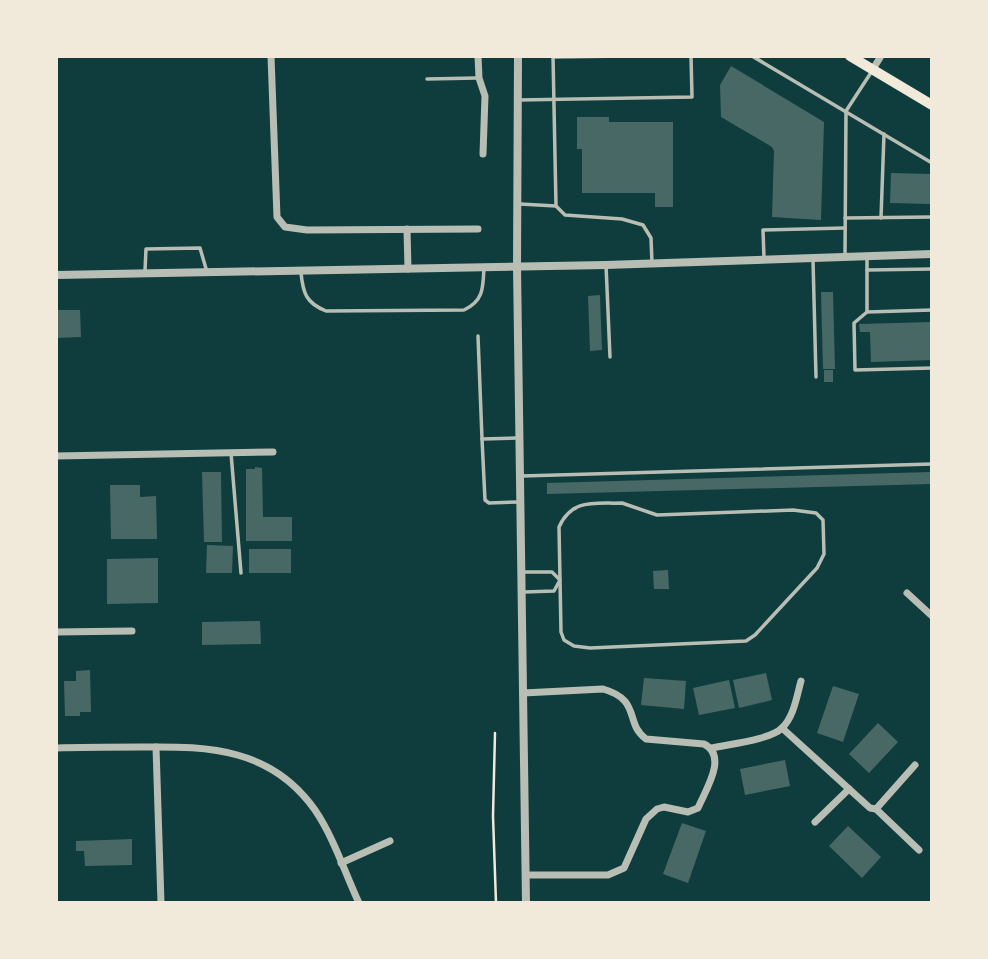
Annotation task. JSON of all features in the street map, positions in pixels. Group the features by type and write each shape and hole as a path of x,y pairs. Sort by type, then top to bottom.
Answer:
{"main road":[{"path":"850,56 932,105"}],"street":[{"path":"271,56 276,217 285,227 307,230 478,229"},
{"path":"478,56 479,78 485,96 483,154"},
{"path":"518,56 517,267 526,903"},
{"path":"873,69 881,56"},
{"path":"407,229 408,269"},
{"path":"56,275 652,264 932,254"},
{"path":"56,456 273,452"},
{"path":"907,593 932,616"},
{"path":"56,632 132,631"},
{"path":"712,748 771,734 782,728 791,716 801,681"},
{"path":"523,693 603,690 612,692 624,699 638,730 646,739 704,744 712,748 716,757 716,764 698,808 688,812 664,807 650,814 624,869 608,875 526,874"},
{"path":"782,728 870,808 876,808 919,850"},
{"path":"56,748 193,746 230,751 278,773 305,797 317,812 359,903"},
{"path":"156,747 161,903"},
{"path":"876,808 915,765"},
{"path":"815,822 849,789"},
{"path":"341,863 390,841"}],"lane":[{"path":"556,206 553,56 625,56"},
{"path":"518,100 692,97 691,56"},
{"path":"752,56 932,163"},
{"path":"845,257 846,111 873,69"},
{"path":"427,79 479,78"},
{"path":"881,218 884,134"},
{"path":"517,203 556,206 565,215 621,219 643,225 651,238 652,264"},
{"path":"845,218 932,217"},
{"path":"764,261 763,230 845,228"},
{"path":"145,274 146,249 200,248 207,272"},
{"path":"867,257 867,312"},
{"path":"813,259 816,377"},
{"path":"606,265 610,357"},
{"path":"301,271 302,289 306,297 312,305 326,311 464,310 475,305 483,293 484,267"},
{"path":"867,270 932,269"},
{"path":"932,310 867,312 854,323 855,370 932,368"},
{"path":"478,336 485,500 497,503 520,502"},
{"path":"482,439 519,438"},
{"path":"231,453 241,572"},
{"path":"520,476 932,464"},
{"path":"521,572 552,572 560,580 561,632 564,640 574,646 590,648 746,641 755,635 817,568 824,554 823,520 816,513 793,510 657,515 622,503 579,505 566,513 559,527 560,580 554,591 522,593"}],"path":[{"path":"495,733 493,816 496,903"}],"building":[{"path":"731,66 824,122 821,220 772,217 772,147 721,117 720,85"},
{"path":"577,117 609,117 609,122 673,122 673,207 655,207 655,193 582,193 582,149 577,149"},
{"path":"891,173 932,174 932,204 890,203"},
{"path":"821,292 833,292 835,369 823,369"},
{"path":"600,295 602,350 590,351 588,296"},
{"path":"56,310 80,310 81,337 56,338"},
{"path":"932,322 932,360 871,362 870,332 860,332 859,324"},
{"path":"824,370 833,370 833,382 824,382"},
{"path":"262,468 263,517 292,517 292,541 246,541 246,469"},
{"path":"202,472 221,472 222,542 204,542"},
{"path":"932,472 932,484 547,494 547,483"},
{"path":"110,485 140,485 140,497 156,496 157,539 111,539"},
{"path":"207,545 233,546 232,573 206,573"},
{"path":"249,549 291,549 291,573 249,573"},
{"path":"158,558 158,603 107,604 107,559"},
{"path":"668,570 669,589 654,589 653,571"},
{"path":"260,621 261,644 202,645 202,622"},
{"path":"90,670 91,712 80,712 80,716 65,716 64,681 76,681 76,671"},
{"path":"766,673 772,700 739,708 733,680"},
{"path":"644,678 686,681 684,709 641,705"},
{"path":"729,680 735,708 699,715 693,688"},
{"path":"833,686 859,694 843,742 817,733"},
{"path":"878,723 898,742 869,773 849,754"},
{"path":"785,760 790,786 745,795 740,769"},
{"path":"682,823 706,831 688,883 663,874"},
{"path":"848,826 881,857 862,878 829,846"},
{"path":"132,839 132,865 85,866 84,851 76,851 76,841"}]}
